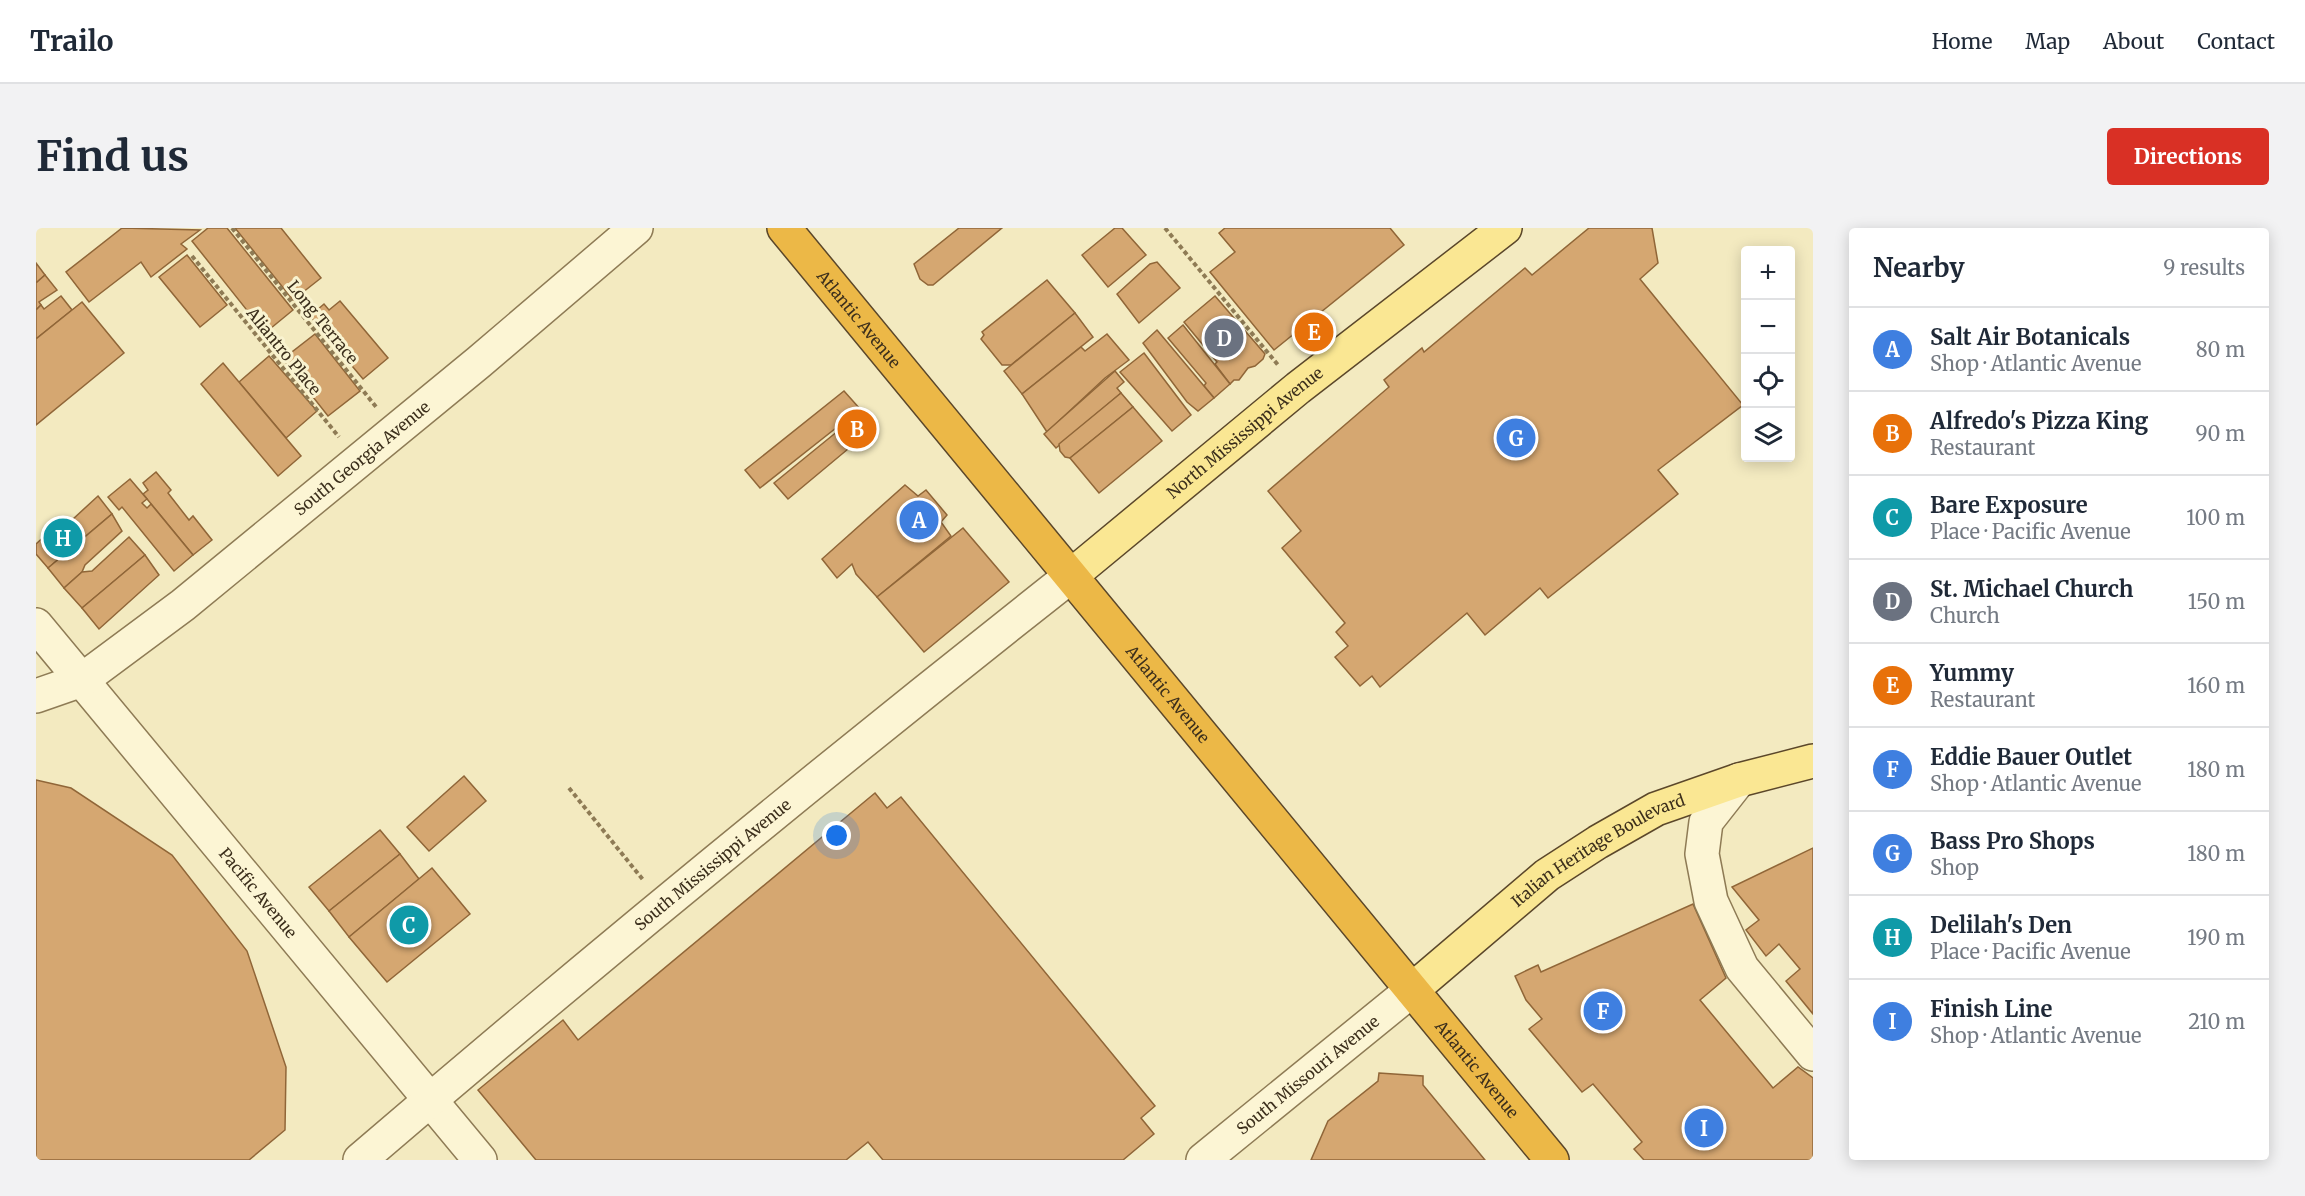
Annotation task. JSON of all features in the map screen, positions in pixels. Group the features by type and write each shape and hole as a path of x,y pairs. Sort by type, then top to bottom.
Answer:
{"highway":[{"name":"Atlantic Avenue","path":"784,228 1552,1160"}],"main road":[{"name":"North Mississippi Avenue","path":"1072,575 1298,388 1505,228"},
{"name":"Italian Heritage Boulevard","path":"1412,990 1547,875 1598,842 1656,809 1739,780 1813,761"}],"street":[{"name":"South Georgia Avenue","path":"36,697 82,680 183,605 395,431 636,228"},
{"name":"South Mississippi Avenue","path":"360,1160 904,707 1072,575"},
{"name":"Pacific Avenue","path":"36,625 480,1160"},
{"path":"1739,780 1706,822 1702,854 1711,902 1742,968 1813,1054"},
{"name":"South Missouri Avenue","path":"1203,1160 1412,990"}],"path":[{"name":"Long Terrace","path":"232,228 395,431"},
{"path":"1165,228 1298,388"},
{"name":"Aliantro Place","path":"192,256 358,461"},
{"path":"569,788 664,906"}],"building":[{"path":"122,228 200,230 181,244 187,249 151,277 141,262 89,302 66,272"},
{"path":"208,228 227,228 293,310 265,333 192,241"},
{"path":"235,228 281,228 321,278 293,300"},
{"path":"959,228 1002,228 933,285 928,285 920,279 914,264"},
{"path":"1115,228 1122,228 1146,255 1108,287 1082,255"},
{"path":"1225,228 1390,228 1404,245 1274,350 1210,272 1235,252 1219,233"},
{"path":"1589,228 1652,228 1658,263 1640,279 1741,403 1741,407 1658,470 1678,494 1548,598 1540,588 1485,635 1467,613 1380,687 1372,676 1360,686 1335,657 1348,646 1336,632 1345,623 1282,548 1301,531 1268,491 1389,387 1384,380 1422,348 1424,352 1525,268 1532,275"},
{"path":"187,255 227,305 200,327 159,277"},
{"path":"1157,262 1180,288 1139,323 1117,294 1150,264"},
{"path":"36,263 45,275 36,283"},
{"path":"45,275 57,290 39,302 41,305 36,310 36,283"},
{"path":"1047,280 1075,313 1011,365 1002,365 981,339 984,335 982,332"},
{"path":"61,296 72,310 36,339 36,310 41,305 44,309"},
{"path":"1215,296 1265,354 1255,366 1248,368 1239,380 1234,380 1230,384 1215,364 1217,362 1184,322"},
{"path":"340,301 388,358 363,379 310,316 324,304 329,310"},
{"path":"82,302 124,353 36,425 36,339"},
{"path":"1075,313 1093,337 1022,394 1004,371"},
{"path":"1183,325 1230,384 1214,398 1204,386 1206,383 1168,338"},
{"path":"1157,330 1214,398 1198,411 1187,402 1143,343"},
{"path":"315,334 360,391 328,416 283,359"},
{"path":"1107,334 1129,360 1105,378 1047,432 1022,394 1081,347 1085,351"},
{"path":"1144,353 1191,415 1172,431 1120,372"},
{"path":"269,356 317,411 286,438 239,382"},
{"path":"223,363 301,456 278,476 201,384"},
{"path":"1115,371 1124,382 1117,388 1121,393 1056,448 1044,434"},
{"path":"844,391 860,409 760,488 745,470"},
{"path":"1121,393 1133,407 1070,458 1065,457 1060,451 1059,444"},
{"path":"1133,407 1162,441 1099,493 1070,458"},
{"path":"860,413 872,429 788,499 774,483"},
{"path":"156,472 171,490 168,493 189,520 193,516 212,540 193,555 143,494 148,490 143,483"},
{"path":"130,479 147,499 142,503 147,508 151,504 193,555 174,571 122,507 119,510 108,497"},
{"path":"905,485 918,496 926,490 947,515 941,522 951,536 877,597 856,574 852,564 837,578 822,559"},
{"path":"98,496 112,514 48,568 36,554 36,544 49,532 60,531"},
{"path":"112,514 122,531 64,588 48,568"},
{"path":"963,528 1009,582 924,652 877,597"},
{"path":"129,537 145,555 82,608 64,588 82,572 92,571"},
{"path":"145,555 159,575 99,629 82,608"},
{"path":"464,776 486,801 429,851 407,827"},
{"path":"36,780 71,788 172,855 247,951 286,1067 285,1130 249,1160 36,1160"},
{"path":"875,793 887,808 901,797 1155,1106 1141,1118 1154,1134 1123,1160 883,1160 868,1142 846,1160 536,1160 478,1090 563,1020 578,1040"},
{"path":"380,830 400,854 329,911 309,887"},
{"path":"1813,848 1813,1014 1786,981 1800,969 1779,944 1766,956 1746,930 1759,920 1732,887"},
{"path":"400,854 419,879 349,937 329,911"},
{"path":"432,868 470,914 387,982 349,937"},
{"path":"1693,904 1726,978 1700,1000 1773,1088 1798,1067 1813,1078 1813,1160 1644,1160 1634,1149 1642,1142 1593,1084 1582,1092 1529,1029 1542,1019 1526,1000 1515,976 1538,965 1541,972"},
{"path":"1379,1073 1423,1076 1423,1085 1485,1160 1311,1160 1328,1121 1378,1081"}],"place":[{"name":"Yummy","path":"1314,332"},
{"name":"St. Michael Church","path":"1224,338"},
{"name":"Alfredo's Pizza King","path":"857,429"},
{"name":"Bass Pro Shops","path":"1516,438"},
{"name":"Salt Air Botanicals","path":"919,520"},
{"name":"Delilah's Den","path":"63,538"},
{"name":"Bare Exposure","path":"409,925"},
{"name":"Eddie Bauer Outlet","path":"1603,1011"},
{"name":"Finish Line","path":"1704,1128"}]}
